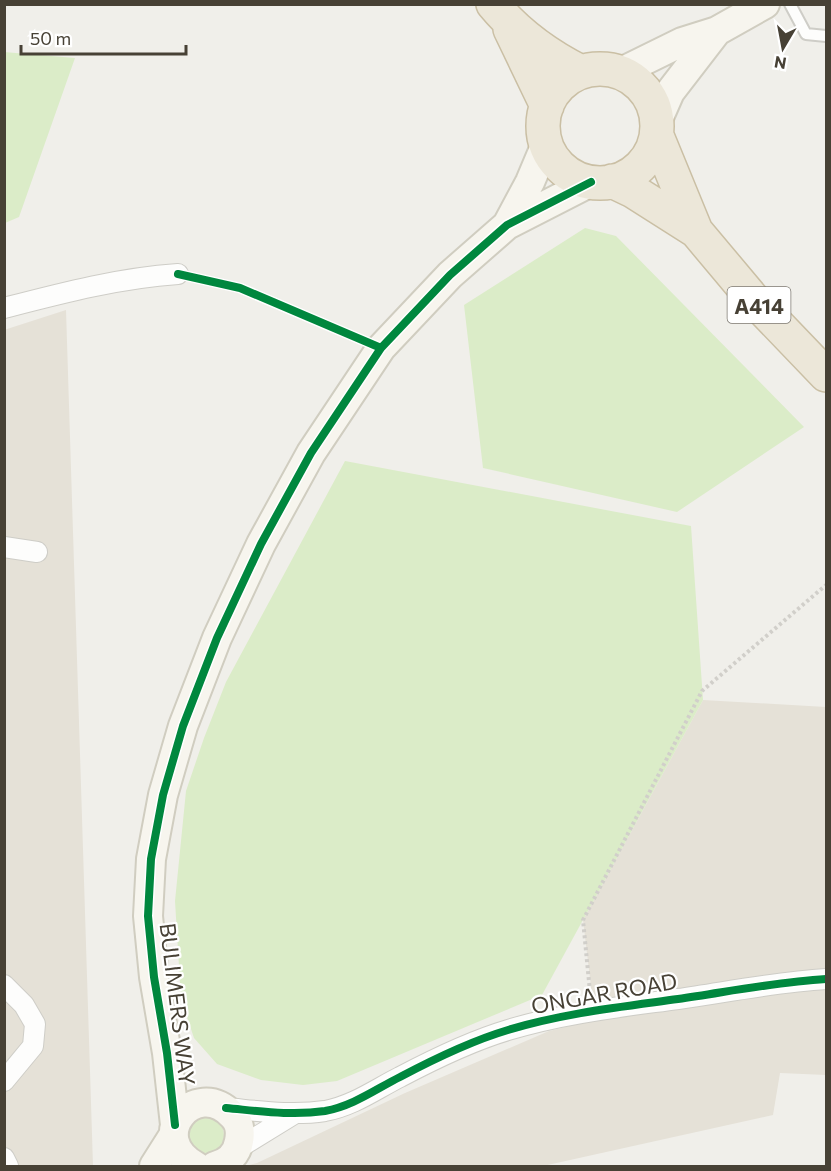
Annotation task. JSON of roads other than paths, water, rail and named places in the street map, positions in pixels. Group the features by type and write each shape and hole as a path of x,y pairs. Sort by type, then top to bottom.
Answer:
{"highway":[{"path":"499,12 552,57 581,72"},
{"path":"499,12 547,106"},
{"path":"594,69 621,72 643,87 652,104 656,130 650,153 639,168 628,176 602,182 568,173 559,165 546,144 544,118 547,106 566,80 581,72 594,69"},
{"name":"A414","path":"656,130 696,231"},
{"name":"A414","path":"602,182 633,191 696,231 753,298 826,375"}],"street":[{"path":"621,72 682,42 717,31 765,4"},
{"path":"656,130 670,92 717,31"},
{"name":"BULIMERS WAY","path":"507,225 530,182 546,144"},
{"name":"BULIMERS WAY","path":"174,1130 167,1053 154,977 148,916 151,859 163,795 183,726 217,638 261,544 311,453 381,348 450,275 507,225 602,182"},
{"path":"4,308 73,290 140,277 178,274"},
{"path":"4,548 37,552"},
{"name":"ONGAR ROAD","path":"154,1167 180,1114 202,1102 294,1114 328,1110 364,1097 400,1077 506,1030 591,1010 792,981 826,980"},
{"path":"4,985 24,1005 34,1024 33,1046 4,1081"},
{"name":"BULIMERS WAY","path":"167,1053 222,1106"},
{"name":"ONGAR ROAD","path":"222,1106 235,1118 240,1128 240,1138 232,1157"},
{"name":"ONGAR ROAD","path":"232,1157 294,1114"},
{"path":"174,1130 176,1148 185,1161 196,1167"},
{"path":"4,1158 8,1167"}],"lane":[{"path":"790,4 806,34 826,36"}]}
